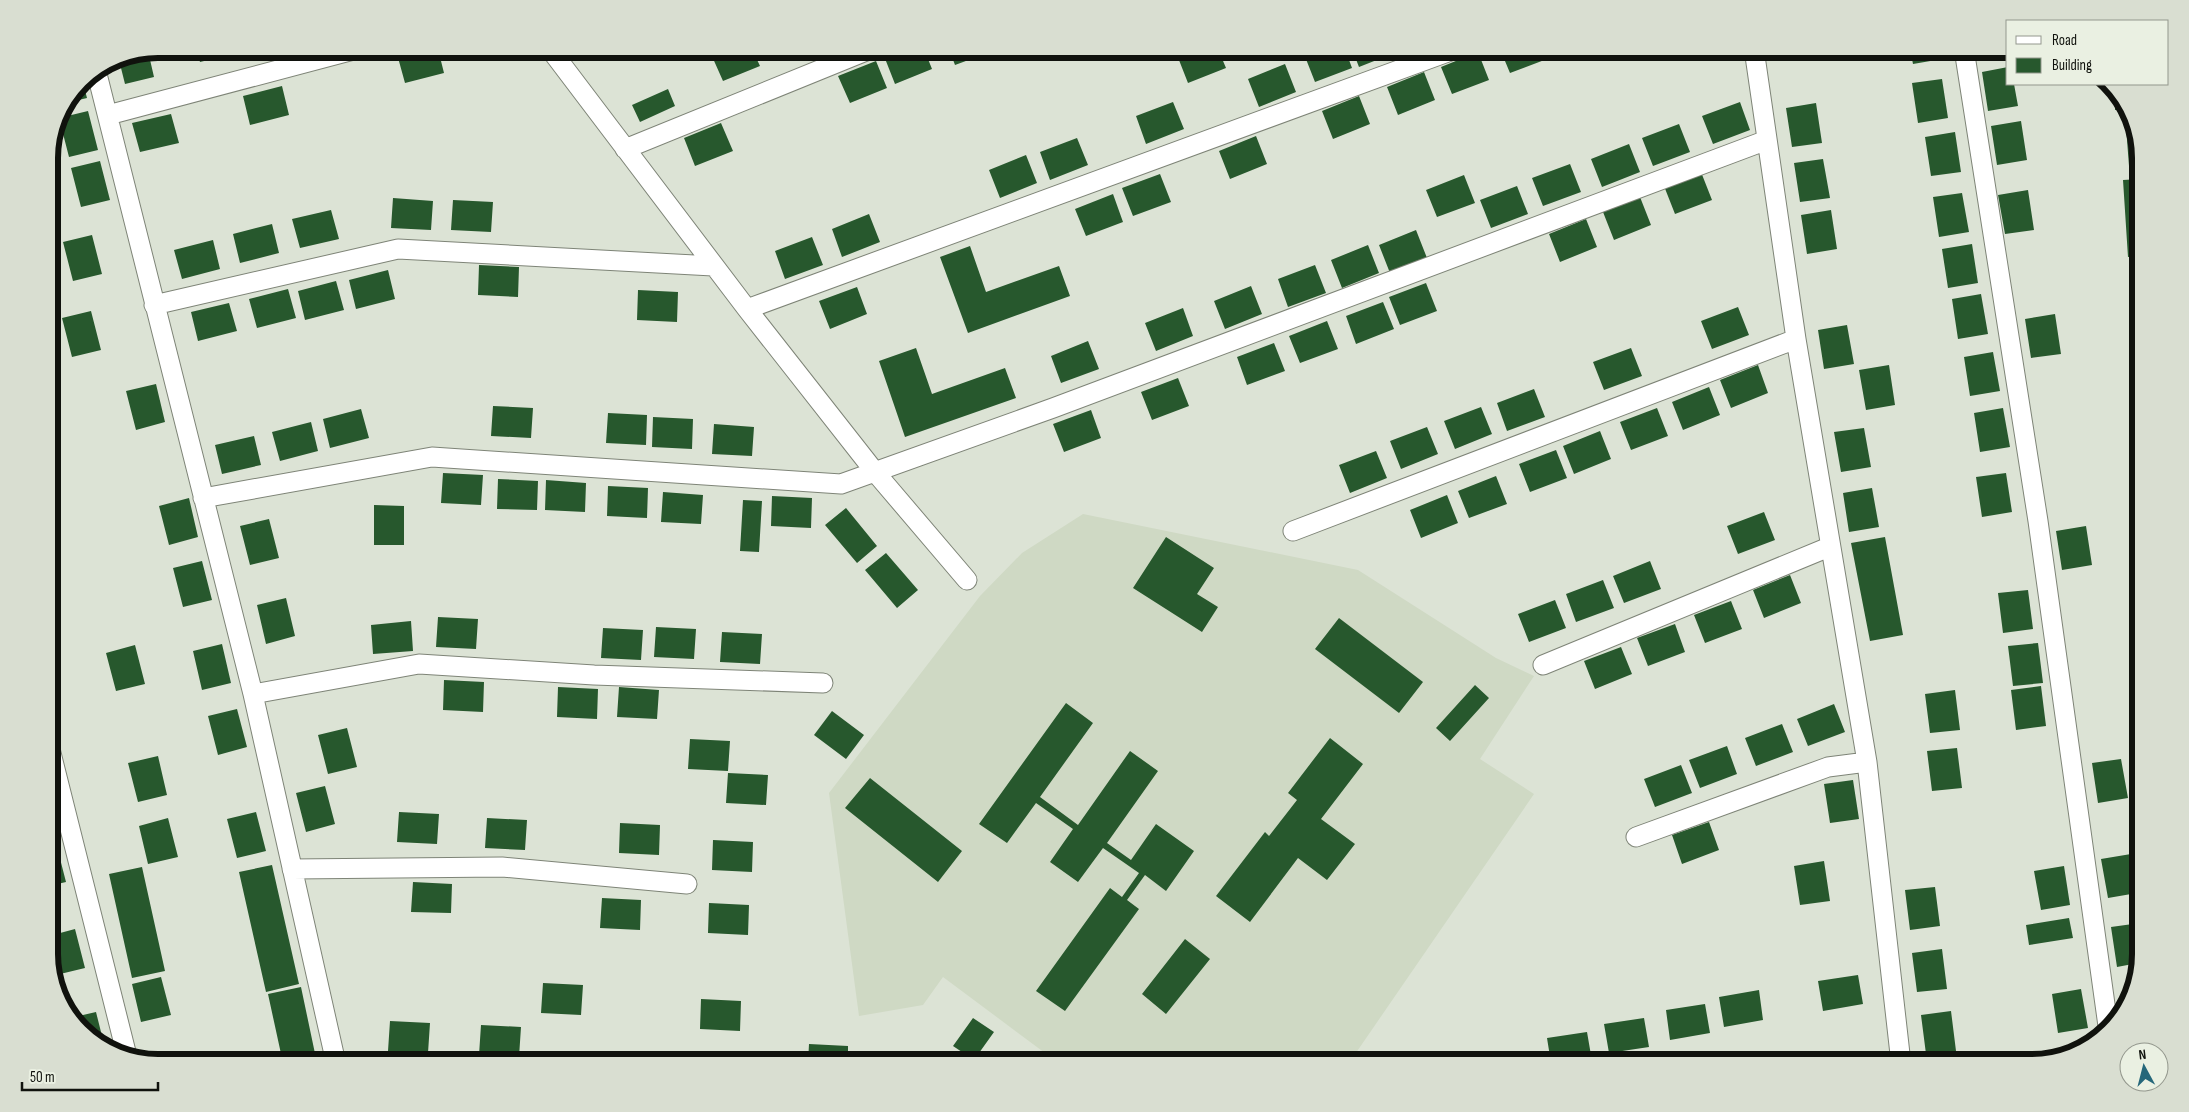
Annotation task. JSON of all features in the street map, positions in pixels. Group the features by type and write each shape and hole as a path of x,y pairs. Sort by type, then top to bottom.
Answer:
{"street":[{"path":"108,116 324,58"},
{"path":"557,58 713,266 875,472 967,580"},
{"path":"625,149 849,58"},
{"path":"747,309 1431,58"},
{"path":"1755,58 1796,339 1866,762 1900,1054"},
{"path":"1965,58 2038,521 2107,1021"},
{"path":"98,77 253,694 334,1054"},
{"path":"203,498 432,457 841,484 1053,408 1767,140"},
{"path":"154,305 398,249 713,266"},
{"path":"1293,531 1796,339"},
{"path":"1543,665 1829,547"},
{"path":"253,694 420,664 594,676 823,682"},
{"path":"1636,837 1828,767 1866,762"},
{"path":"58,781 124,1049"},
{"path":"292,869 502,866 687,884"}],"shaded area":[{"path":"1083,514 1358,570 1496,658 1534,676 1480,759 1534,794 1355,1054 1050,1054 1045,1053 943,977 923,1005 859,1016 829,793 980,596 1022,553"}],"building":[{"path":"150,58 154,77 125,84 120,65 138,59"},
{"path":"199,58 217,58 200,62"},
{"path":"398,58 440,58 444,73 405,83"},
{"path":"713,58 756,58 760,66 723,81"},
{"path":"885,58 928,58 932,69 895,84"},
{"path":"952,58 974,58 955,65"},
{"path":"1178,58 1222,58 1226,68 1188,83"},
{"path":"1306,58 1348,58 1352,68 1315,82"},
{"path":"1356,58 1382,58 1359,67"},
{"path":"1463,58 1480,58 1489,80 1452,94 1441,67"},
{"path":"1504,58 1547,59 1510,73"},
{"path":"1912,58 1942,58 1942,59 1913,64"},
{"path":"876,61 887,88 850,103 838,76"},
{"path":"1285,64 1296,92 1259,107 1248,79"},
{"path":"2006,67 2006,85 2014,85 2018,106 1988,111 1982,72"},
{"path":"1424,72 1435,100 1398,115 1387,87"},
{"path":"1942,79 1948,118 1918,123 1912,83"},
{"path":"282,86 289,115 250,125 243,96"},
{"path":"85,89 87,98 75,101"},
{"path":"668,89 675,106 640,122 632,105"},
{"path":"1359,96 1370,124 1333,139 1322,111"},
{"path":"1173,102 1184,129 1146,144 1136,116"},
{"path":"1740,102 1750,130 1713,144 1702,116"},
{"path":"2115,102 2119,110 2115,110"},
{"path":"1816,103 1822,143 1792,147 1786,108"},
{"path":"88,111 98,150 69,157 62,129 66,116"},
{"path":"171,114 179,143 140,152 132,123"},
{"path":"2021,121 2027,160 1997,165 1991,126"},
{"path":"721,123 733,151 695,166 684,138"},
{"path":"1679,124 1690,152 1653,166 1642,138"},
{"path":"2126,127 2130,138 2131,166 2129,166"},
{"path":"1955,132 1961,172 1931,176 1925,137"},
{"path":"1256,136 1267,164 1230,179 1219,151"},
{"path":"1077,138 1088,165 1050,180 1040,152"},
{"path":"1629,144 1640,172 1602,187 1591,159"},
{"path":"1026,155 1037,183 1000,198 989,170"},
{"path":"1823,159 1830,198 1800,202 1794,163"},
{"path":"100,161 110,200 81,207 71,168"},
{"path":"1570,164 1581,192 1543,206 1532,178"},
{"path":"1701,172 1712,200 1675,214 1664,186"},
{"path":"1160,174 1171,202 1133,216 1122,188"},
{"path":"1464,175 1475,203 1437,217 1426,190"},
{"path":"2123,180 2131,180 2131,257 2128,257"},
{"path":"1517,186 1528,214 1491,228 1480,200"},
{"path":"2028,190 2034,230 2005,234 1998,195"},
{"path":"1962,193 1969,232 1939,237 1933,197"},
{"path":"1113,194 1123,222 1086,236 1075,209"},
{"path":"1640,197 1651,225 1614,240 1603,212"},
{"path":"393,198 433,201 431,230 391,228"},
{"path":"453,200 493,202 491,232 451,230"},
{"path":"331,210 339,239 300,248 292,219"},
{"path":"1831,210 1837,249 1807,254 1801,215"},
{"path":"869,214 880,242 842,257 832,229"},
{"path":"1586,219 1597,247 1560,262 1549,234"},
{"path":"272,224 279,253 240,263 233,234"},
{"path":"1416,230 1427,258 1390,273 1379,245"},
{"path":"92,235 102,274 73,281 63,242"},
{"path":"812,237 823,265 785,279 775,251"},
{"path":"213,240 220,269 182,279 174,250"},
{"path":"1972,244 1978,283 1948,288 1942,249"},
{"path":"1368,245 1379,273 1342,288 1331,260"},
{"path":"970,246 986,292 1059,266 1070,296 968,333 940,257"},
{"path":"479,265 519,267 518,297 478,295"},
{"path":"1315,265 1326,293 1288,307 1278,279"},
{"path":"388,270 395,299 356,309 349,280"},
{"path":"336,281 344,310 305,320 298,291"},
{"path":"1426,283 1437,311 1400,325 1389,297"},
{"path":"1251,286 1262,314 1225,329 1214,301"},
{"path":"857,287 867,314 830,329 819,301"},
{"path":"288,289 296,318 257,328 249,299"},
{"path":"638,290 678,292 677,322 637,320"},
{"path":"1981,294 1988,334 1958,339 1952,299"},
{"path":"1383,302 1394,329 1356,344 1346,316"},
{"path":"229,303 237,331 198,341 191,312"},
{"path":"1738,307 1749,335 1712,349 1701,321"},
{"path":"1183,308 1193,336 1156,351 1145,323"},
{"path":"91,311 101,350 72,357 62,318"},
{"path":"2055,314 2061,354 2031,358 2025,319"},
{"path":"1327,321 1338,349 1300,363 1289,336"},
{"path":"1847,325 1854,364 1824,369 1818,330"},
{"path":"1088,341 1099,369 1061,383 1051,356"},
{"path":"1274,343 1285,371 1247,385 1237,357"},
{"path":"916,348 932,394 1005,368 1016,398 905,437 879,361"},
{"path":"1631,348 1642,376 1604,390 1593,362"},
{"path":"1993,352 2000,391 1970,396 1964,357"},
{"path":"1758,365 1768,393 1731,408 1720,380"},
{"path":"1889,365 1895,405 1866,410 1859,370"},
{"path":"1178,378 1189,406 1152,420 1141,392"},
{"path":"156,384 165,422 136,430 126,391"},
{"path":"1709,387 1720,415 1683,430 1672,402"},
{"path":"1534,389 1545,417 1507,431 1497,403"},
{"path":"493,406 533,408 531,438 491,436"},
{"path":"1481,407 1492,434 1455,449 1444,421"},
{"path":"1657,408 1668,436 1631,450 1620,422"},
{"path":"2003,408 2010,447 1980,452 1974,413"},
{"path":"361,409 369,438 330,448 323,419"},
{"path":"1091,410 1101,438 1064,452 1053,424"},
{"path":"608,413 647,415 646,445 606,443"},
{"path":"653,417 693,419 692,449 652,447"},
{"path":"311,422 318,451 280,461 272,432"},
{"path":"714,424 754,427 752,456 712,454"},
{"path":"1427,427 1438,454 1401,469 1390,441"},
{"path":"1864,428 1871,467 1841,472 1834,432"},
{"path":"1600,431 1611,459 1574,474 1563,446"},
{"path":"254,436 261,465 222,474 215,445"},
{"path":"1556,450 1567,478 1530,492 1519,464"},
{"path":"1376,451 1387,478 1350,493 1339,465"},
{"path":"443,473 483,475 481,505 441,503"},
{"path":"2006,473 2012,512 1982,517 1976,477"},
{"path":"1496,476 1507,504 1469,518 1458,491"},
{"path":"498,479 538,481 537,510 497,509"},
{"path":"546,480 586,483 585,512 545,510"},
{"path":"608,486 648,488 647,518 607,516"},
{"path":"1872,488 1879,527 1849,532 1843,493"},
{"path":"663,492 703,495 701,524 661,522"},
{"path":"1447,495 1458,523 1421,538 1410,510"},
{"path":"772,496 812,498 811,528 771,526"},
{"path":"189,498 198,537 169,545 159,506"},
{"path":"743,500 762,501 759,552 740,551"},
{"path":"374,505 404,506 404,545 374,545"},
{"path":"846,508 877,546 857,563 825,525"},
{"path":"1764,512 1775,540 1738,554 1727,526"},
{"path":"269,519 279,558 250,565 240,526"},
{"path":"2086,526 2092,565 2062,570 2056,531"},
{"path":"1166,537 1214,568 1197,594 1218,607 1202,632 1133,588"},
{"path":"1885,537 1903,635 1870,641 1851,543"},
{"path":"886,553 918,590 897,608 865,570"},
{"path":"202,561 212,600 183,607 173,568"},
{"path":"1650,561 1661,589 1624,603 1613,576"},
{"path":"58,562 61,574 58,575"},
{"path":"1790,575 1801,603 1764,618 1753,590"},
{"path":"1603,580 1614,608 1576,622 1566,594"},
{"path":"2028,590 2033,629 2003,633 1998,593"},
{"path":"286,598 295,636 266,644 257,605"},
{"path":"1555,600 1566,628 1529,642 1518,614"},
{"path":"1731,601 1742,629 1705,643 1694,615"},
{"path":"438,617 478,619 476,649 436,647"},
{"path":"1339,618 1423,682 1399,713 1315,649"},
{"path":"411,621 413,651 373,654 371,625"},
{"path":"1675,624 1685,652 1648,666 1637,638"},
{"path":"656,627 696,629 694,659 654,657"},
{"path":"603,628 643,630 641,660 601,658"},
{"path":"722,632 762,634 760,664 720,662"},
{"path":"2038,643 2043,683 2013,686 2008,646"},
{"path":"222,644 231,683 202,690 193,651"},
{"path":"135,645 145,684 116,691 106,653"},
{"path":"1621,647 1632,674 1595,689 1584,661"},
{"path":"444,680 484,682 483,712 443,710"},
{"path":"1475,685 1489,698 1450,741 1436,728"},
{"path":"2041,686 2046,726 2016,730 2011,690"},
{"path":"558,687 598,689 597,719 557,717"},
{"path":"619,687 659,690 657,719 617,717"},
{"path":"1955,690 1960,730 1930,733 1925,694"},
{"path":"1066,703 1093,723 1040,797 1078,825 1130,751 1158,771 1107,843 1131,860 1156,824 1194,851 1166,891 1145,875 1127,900 1139,909 1065,1011 1036,991 1110,888 1122,897 1139,873 1103,848 1078,882 1050,862 1073,829 1036,803 1007,843 979,824"},
{"path":"1834,704 1845,732 1808,746 1797,719"},
{"path":"237,709 247,747 218,755 208,716"},
{"path":"832,711 864,735 846,759 814,735"},
{"path":"1782,724 1793,752 1756,766 1745,738"},
{"path":"347,728 357,767 328,774 318,735"},
{"path":"1330,738 1363,764 1321,819 1355,844 1327,880 1298,858 1250,922 1216,896 1265,832 1269,836 1297,800 1288,793"},
{"path":"690,739 730,741 728,771 688,769"},
{"path":"1727,746 1737,774 1700,788 1689,760"},
{"path":"1957,748 1962,788 1932,791 1927,751"},
{"path":"158,756 167,795 138,802 128,763"},
{"path":"2121,759 2128,798 2098,803 2092,763"},
{"path":"1681,765 1692,793 1655,807 1644,779"},
{"path":"728,773 768,775 766,805 726,803"},
{"path":"870,778 962,851 938,882 845,808"},
{"path":"1853,780 1859,819 1830,823 1824,784"},
{"path":"325,786 335,824 306,832 296,793"},
{"path":"256,812 266,851 237,858 227,819"},
{"path":"399,812 439,814 437,844 397,842"},
{"path":"168,818 178,857 148,864 139,826"},
{"path":"487,818 527,820 525,850 485,848"},
{"path":"1709,822 1719,850 1682,864 1672,835"},
{"path":"620,823 660,825 659,855 619,853"},
{"path":"713,840 753,842 752,872 712,870"},
{"path":"58,851 66,882 58,884"},
{"path":"2131,854 2132,894 2108,898 2101,859"},
{"path":"1824,861 1830,901 1800,905 1794,866"},
{"path":"272,865 299,984 266,992 239,872"},
{"path":"2064,866 2070,905 2041,910 2034,871"},
{"path":"142,867 165,971 132,978 109,874"},
{"path":"413,882 452,884 451,913 411,912"},
{"path":"1935,887 1940,926 1910,930 1905,890"},
{"path":"602,898 641,900 640,930 600,928"},
{"path":"709,903 749,905 748,935 708,933"},
{"path":"2069,918 2073,938 2029,945 2026,925"},
{"path":"2132,924 2131,964 2117,967 2111,927"},
{"path":"75,929 85,968 59,974 58,934"},
{"path":"1185,939 1210,959 1166,1014 1142,994"},
{"path":"1942,949 1947,989 1917,992 1912,953"},
{"path":"1858,975 1863,1004 1823,1011 1818,981"},
{"path":"161,977 171,1015 141,1022 132,984"},
{"path":"543,983 583,985 581,1015 541,1013"},
{"path":"301,987 315,1054 281,1054 268,994"},
{"path":"2081,989 2088,1028 2058,1033 2052,994"},
{"path":"1759,990 1763,1020 1724,1027 1719,997"},
{"path":"701,999 741,1001 740,1031 700,1029"},
{"path":"1705,1004 1710,1033 1670,1040 1666,1010"},
{"path":"1951,1011 1956,1051 1926,1054 1921,1015"},
{"path":"96,1012 103,1038 91,1030 78,1016"},
{"path":"973,1018 994,1032 978,1054 965,1054 953,1046"},
{"path":"1644,1018 1649,1047 1609,1053 1604,1024"},
{"path":"390,1021 430,1023 428,1053 388,1051"},
{"path":"481,1025 521,1027 519,1054 479,1054"},
{"path":"1587,1032 1591,1054 1550,1054 1547,1038"},
{"path":"809,1044 848,1046 848,1054 808,1054"}]}
